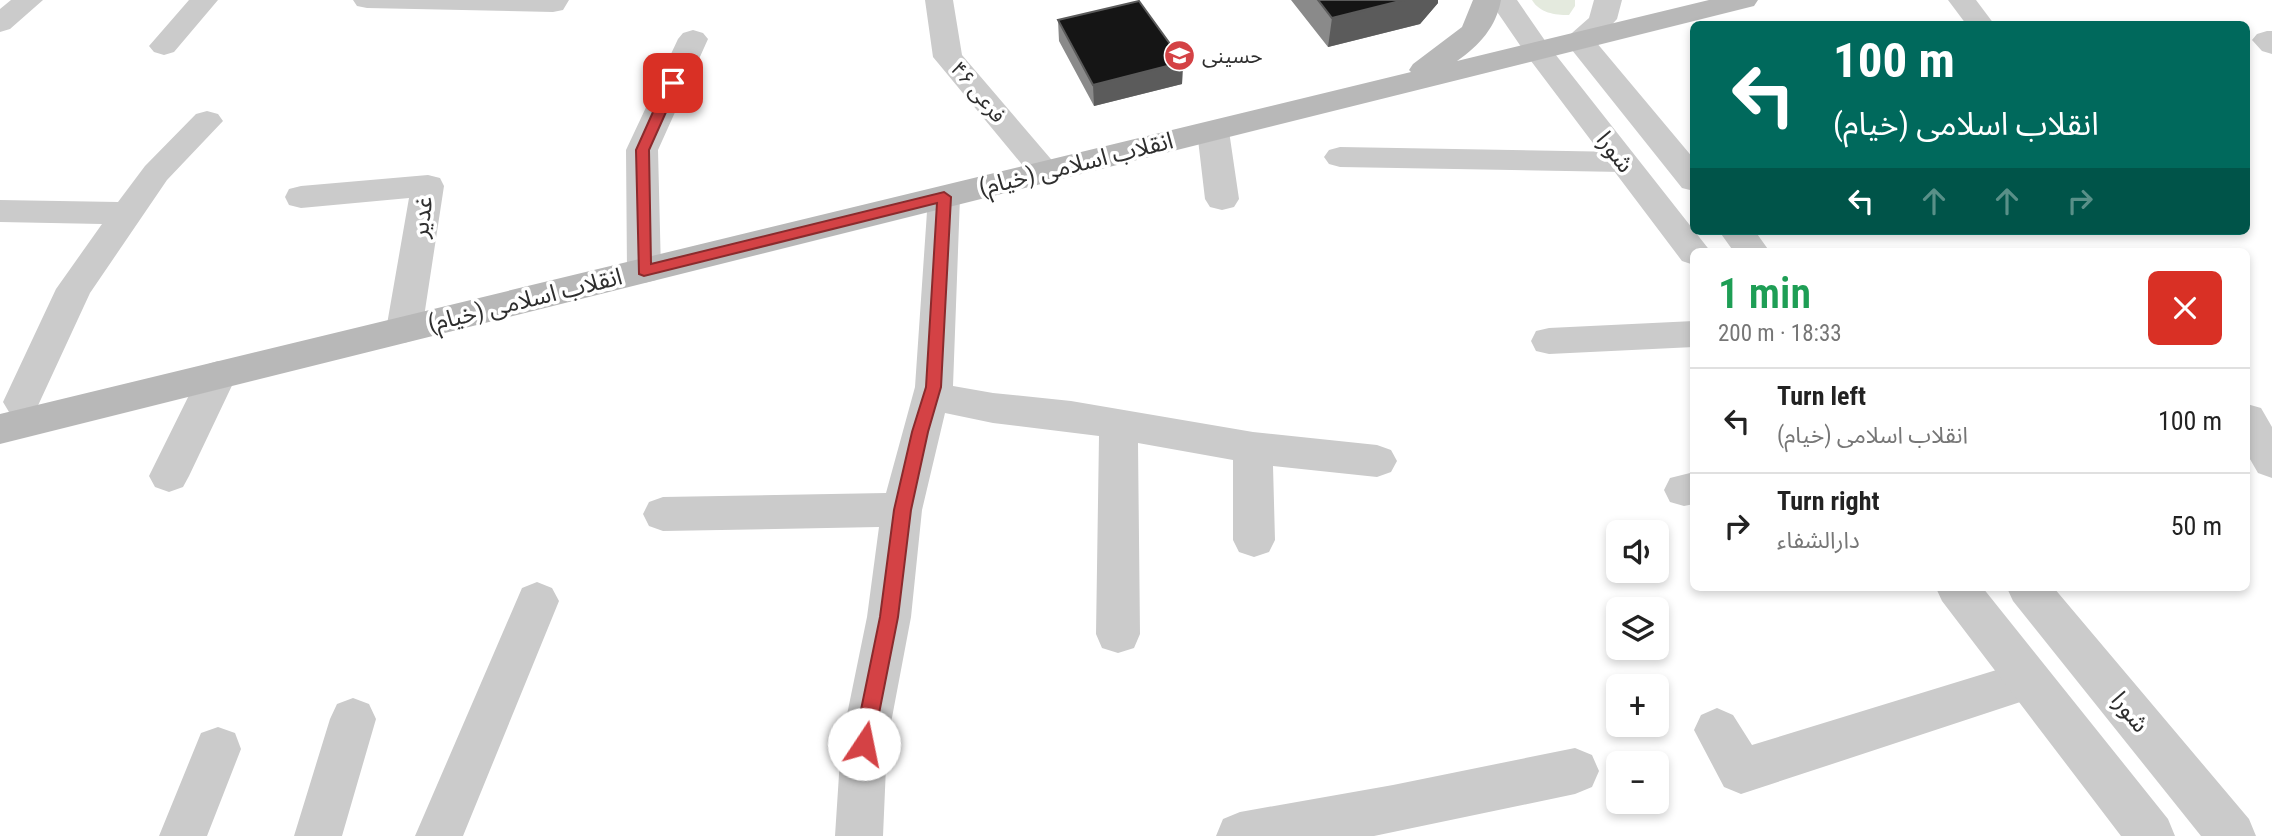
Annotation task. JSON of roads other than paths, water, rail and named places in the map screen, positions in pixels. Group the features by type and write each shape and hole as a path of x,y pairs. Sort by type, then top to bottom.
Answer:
{"main road":[{"path":"1405,83 1473,36 1484,18 1487,0"},
{"name":"انقلاب اسلامی (خیام)","path":"7,424 404,330 1744,0"}],"street":[{"path":"0,23 29,0"},
{"path":"164,46 204,0"},
{"path":"367,0 553,4 555,0"},
{"name":"فرعی ۴۶","path":"939,0 948,57 1045,172"},
{"name":"شورا","path":"1503,0 1538,51 1690,248"},
{"path":"1579,40 1598,27 1608,8 1608,0"},
{"path":"1962,0 1978,21"},
{"path":"644,271 642,150 693,39"},
{"name":"شورا","path":"1579,40 1690,173"},
{"path":"7,424 74,289 125,213 156,173 207,121"},
{"path":"1213,131 1222,199"},
{"path":"1340,157 1623,162"},
{"name":"غدیر","path":"301,197 428,186 404,330"},
{"path":"859,836 864,744 889,617 902,510 934,387 944,197"},
{"path":"0,211 125,213"},
{"path":"1549,341 1690,334"},
{"path":"169,477 218,375"},
{"path":"931,396 993,408 1071,416 1252,448 1377,461"},
{"path":"2250,424 2272,462"},
{"path":"1118,425 1118,635"},
{"path":"1252,448 1254,540"},
{"path":"663,514 902,510"},
{"path":"1959,591 2151,836"},
{"name":"شورا","path":"2030,591 2232,836"},
{"path":"439,836 537,601"},
{"path":"1717,730 1741,771 2029,680"},
{"path":"318,836 353,719"},
{"path":"183,836 218,749"},
{"path":"1240,836 1393,809 1575,771"}],"place":[{"name":"حسینی","path":"1179,56"}]}
